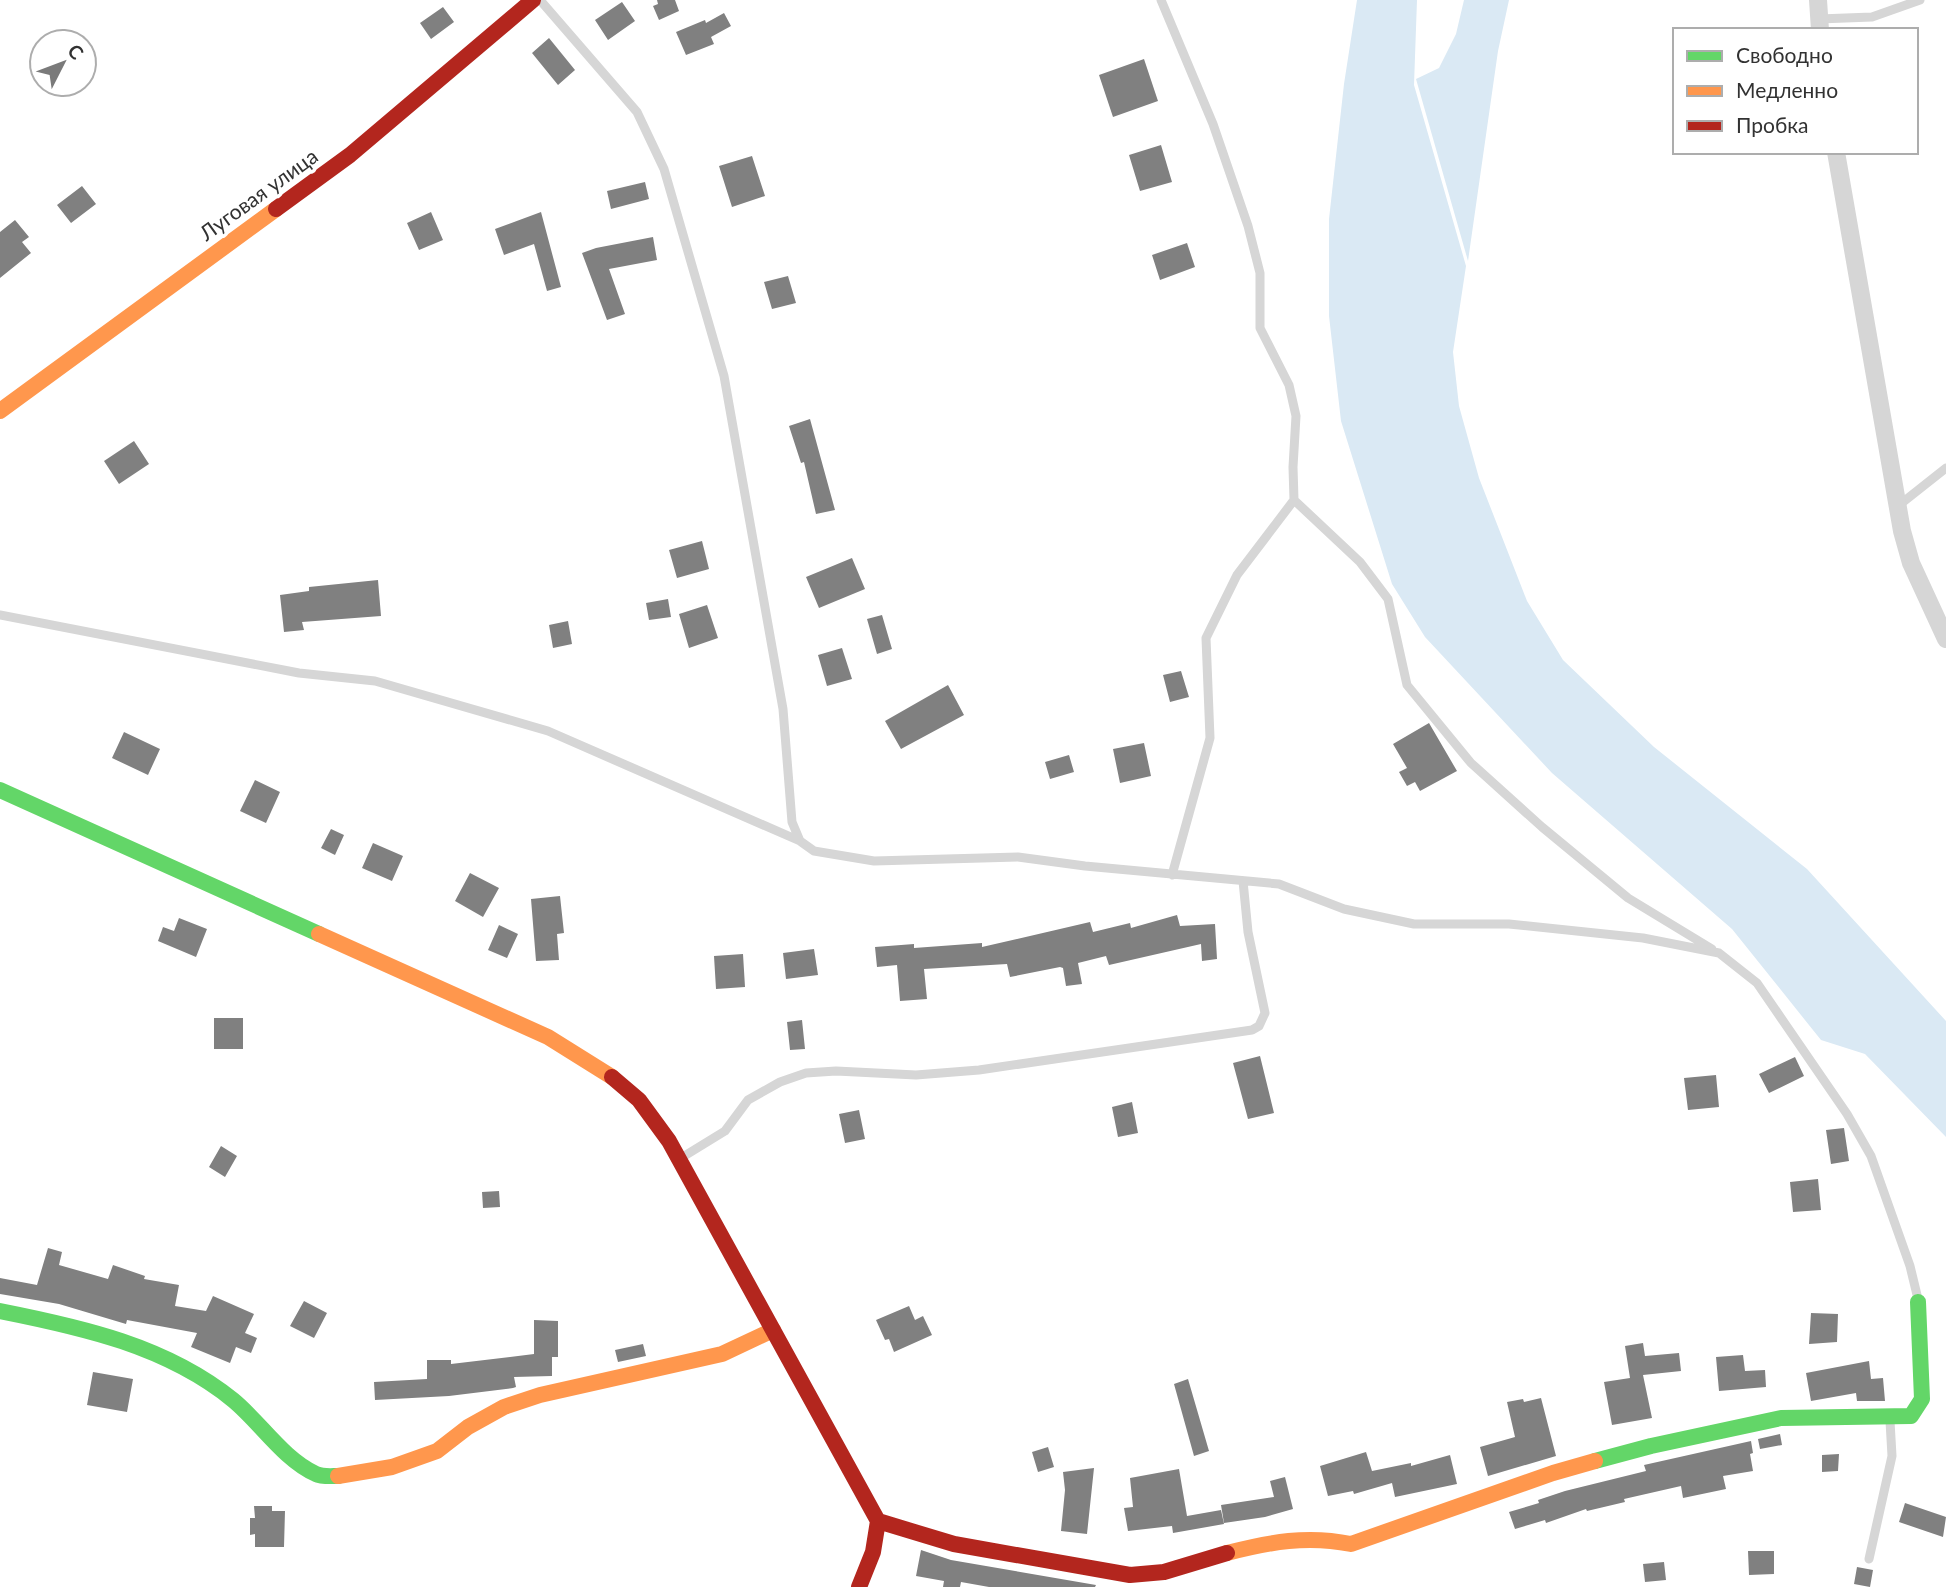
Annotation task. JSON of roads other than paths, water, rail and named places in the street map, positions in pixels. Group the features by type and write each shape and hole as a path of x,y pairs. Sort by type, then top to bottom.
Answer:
{"street":[{"name":"Луговая улица","path":"0,411 350,155 533,0"},
{"path":"1818,0 1819,24"},
{"path":"1836,154 1898,507 1911,563 1946,639"},
{"path":"0,790 480,1004 575,1052 627,1089 649,1112 679,1159 878,1521 873,1552 859,1587"},
{"path":"878,1521 954,1544 1117,1573 1144,1575 1164,1572 1202,1559 1273,1541 1331,1540 1351,1544 1553,1472 1651,1446 1781,1418 1911,1416 1922,1399 1919,1302"},
{"path":"0,1311 64,1324 132,1344 184,1368 232,1398 293,1459 318,1475 344,1476 392,1467 437,1451 468,1427 505,1407 540,1395 685,1364 722,1353 773,1330"}],"lane":[{"path":"540,0 637,112 664,169 724,376 783,709 792,822 800,841"},
{"path":"1161,0 1213,124 1248,226 1260,273 1260,328 1289,385 1296,416 1294,499 1237,575 1206,638 1210,738 1172,875"},
{"path":"1819,24 1871,17 1920,0"},
{"path":"1898,507 1946,468"},
{"path":"1294,499 1360,562 1388,599 1407,685 1471,763 1542,827 1628,898 1719,953 1757,983 1853,1124 1871,1156 1910,1266 1919,1302"},
{"path":"0,615 299,673 375,681 548,731 800,841 814,851 874,861 1018,857 1279,884 1344,909 1414,924 1509,923 1643,938 1719,953"},
{"path":"679,1159 725,1131 748,1100 780,1082 806,1073 836,1071 916,1075 979,1070 1252,1030 1259,1026 1265,1013 1248,932 1243,881"},
{"path":"1869,1559 1892,1456 1890,1415"}]}
